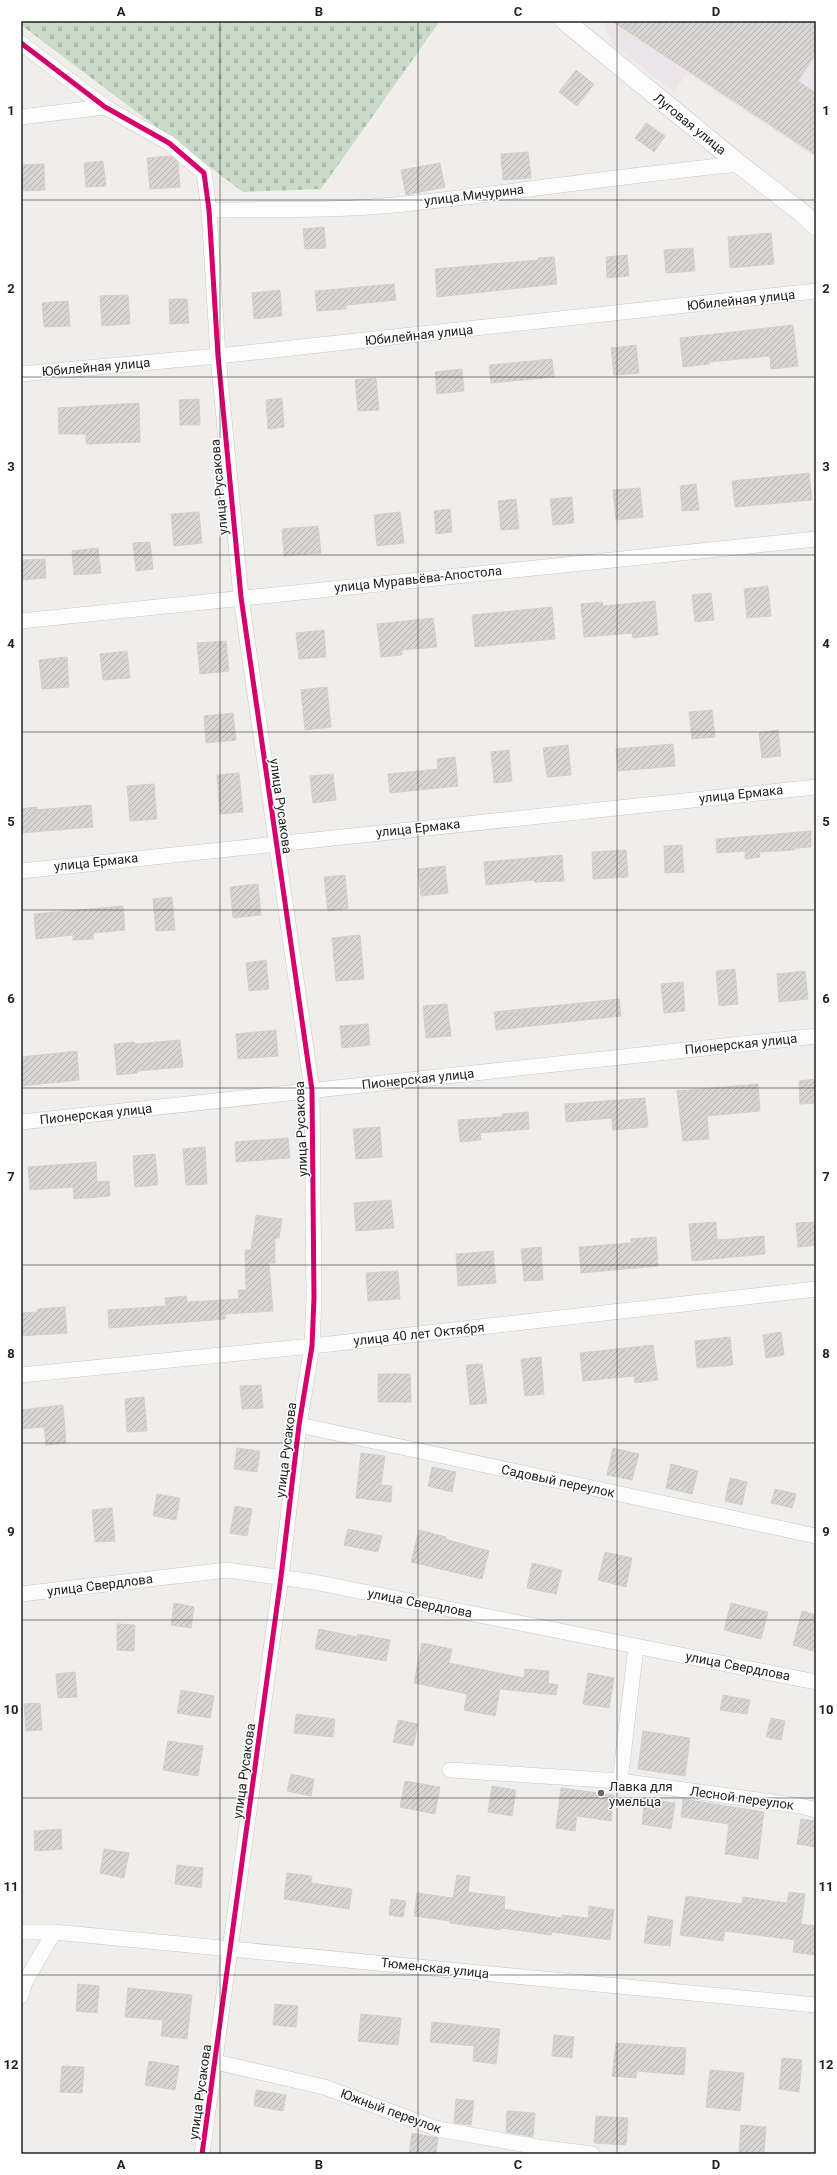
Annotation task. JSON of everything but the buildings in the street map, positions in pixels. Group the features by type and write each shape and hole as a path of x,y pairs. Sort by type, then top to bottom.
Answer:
{"street":[{"name":"Луговая улица","path":"565,21 739,164 802,213 816,226"},
{"name":"улица Русакова","path":"21,43 106,107 169,143 204,173 209,210 218,356 241,597 275,843 312,1090 312,1346 299,1425 282,1578 230,1948 216,2062 202,2154"},
{"path":"21,117 106,107"},
{"name":"улица Мичурина","path":"209,210 314,208 404,204 646,173 739,164"},
{"name":"Юбилейная улица","path":"21,374 218,356 816,292"},
{"name":"улица Муравьёва-Апостола","path":"21,621 241,597 816,539"},
{"name":"улица Ермака","path":"21,871 816,787"},
{"name":"Пионерская улица","path":"21,1122 816,1036"},
{"name":"улица 40 лет Октября","path":"21,1375 312,1346 816,1289"},
{"name":"Садовый переулок","path":"299,1425 816,1536"},
{"name":"улица Свердлова","path":"21,1594 227,1570 314,1582 816,1682"},
{"path":"620,1781 636,1646"},
{"name":"Лесной переулок","path":"450,1770 620,1781 801,1806 816,1810"},
{"name":"Тюменская улица","path":"21,1932 54,1932 230,1948 816,2005"},
{"path":"21,1996 25,1982 54,1932"},
{"name":"Южный переулок","path":"216,2062 324,2087 438,2129 538,2147 592,2154"}],"shaded area":[{"path":"602,21 816,21 816,158 687,73 674,92 613,45"}],"green space":[{"path":"21,21 440,21 321,189 243,192 21,25"}],"cycle path":[{"path":"21,43 105,107 169,143 204,173 209,210 218,356 241,597 312,1090 314,1298 312,1346 299,1425 281,1577 202,2154"}],"place":[{"name":"Лавка для умельца","path":"601,1793"}]}
